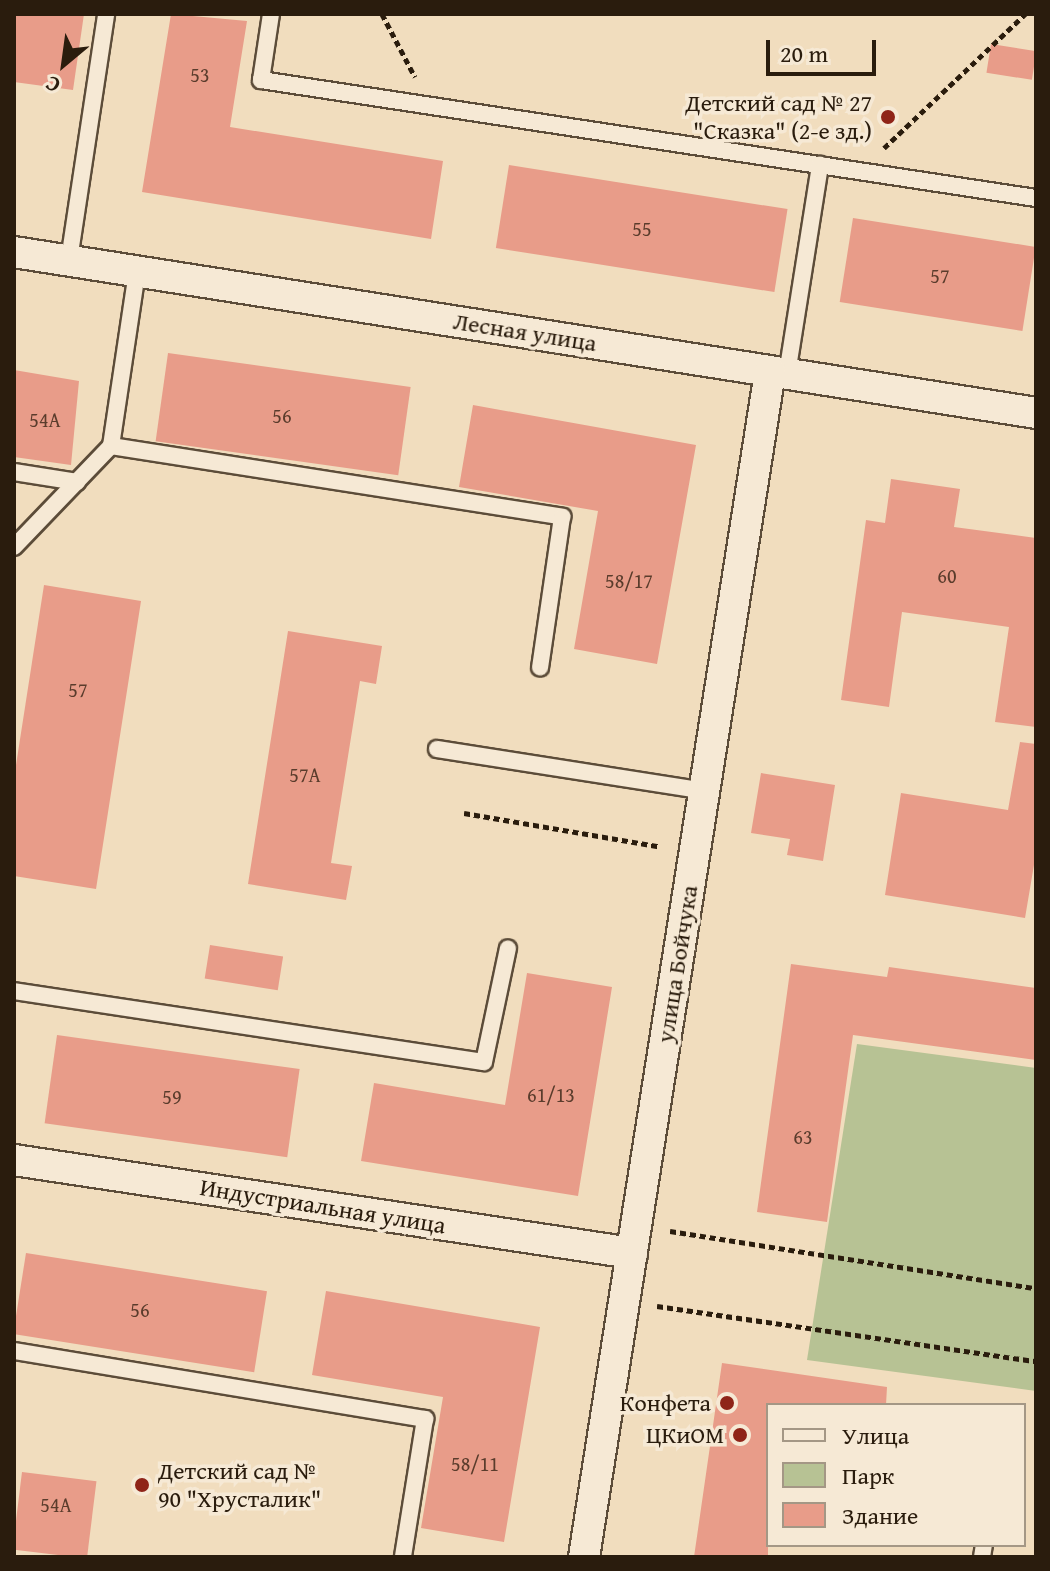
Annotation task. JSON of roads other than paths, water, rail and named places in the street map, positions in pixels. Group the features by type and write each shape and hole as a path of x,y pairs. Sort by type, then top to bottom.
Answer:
{"street":[{"name":"Лесная улица","path":"14,252 1036,413"},
{"name":"улица Бойчука","path":"584,1557 705,791 779,373"},
{"name":"Индустриальная улица","path":"14,1160 632,1253"}],"lane":[{"path":"69,260 106,14"},
{"path":"271,14 261,80 1036,198"},
{"path":"779,373 820,165"},
{"path":"14,547 111,446 137,272"},
{"path":"111,446 562,517 540,667"},
{"path":"14,472 77,482"},
{"path":"437,749 705,791"},
{"path":"14,992 484,1062 508,948"},
{"path":"14,1351 425,1419 403,1557"}],"place":[{"name":"Детский сад № 27 \"Сказка\" (2-е зд.)","path":"888,117"},
{"name":"Конфета","path":"727,1403"},
{"name":"ЦКиОМ","path":"740,1435"},
{"name":"Детский сад № 90 \"Хрусталик\"","path":"142,1485"}]}
